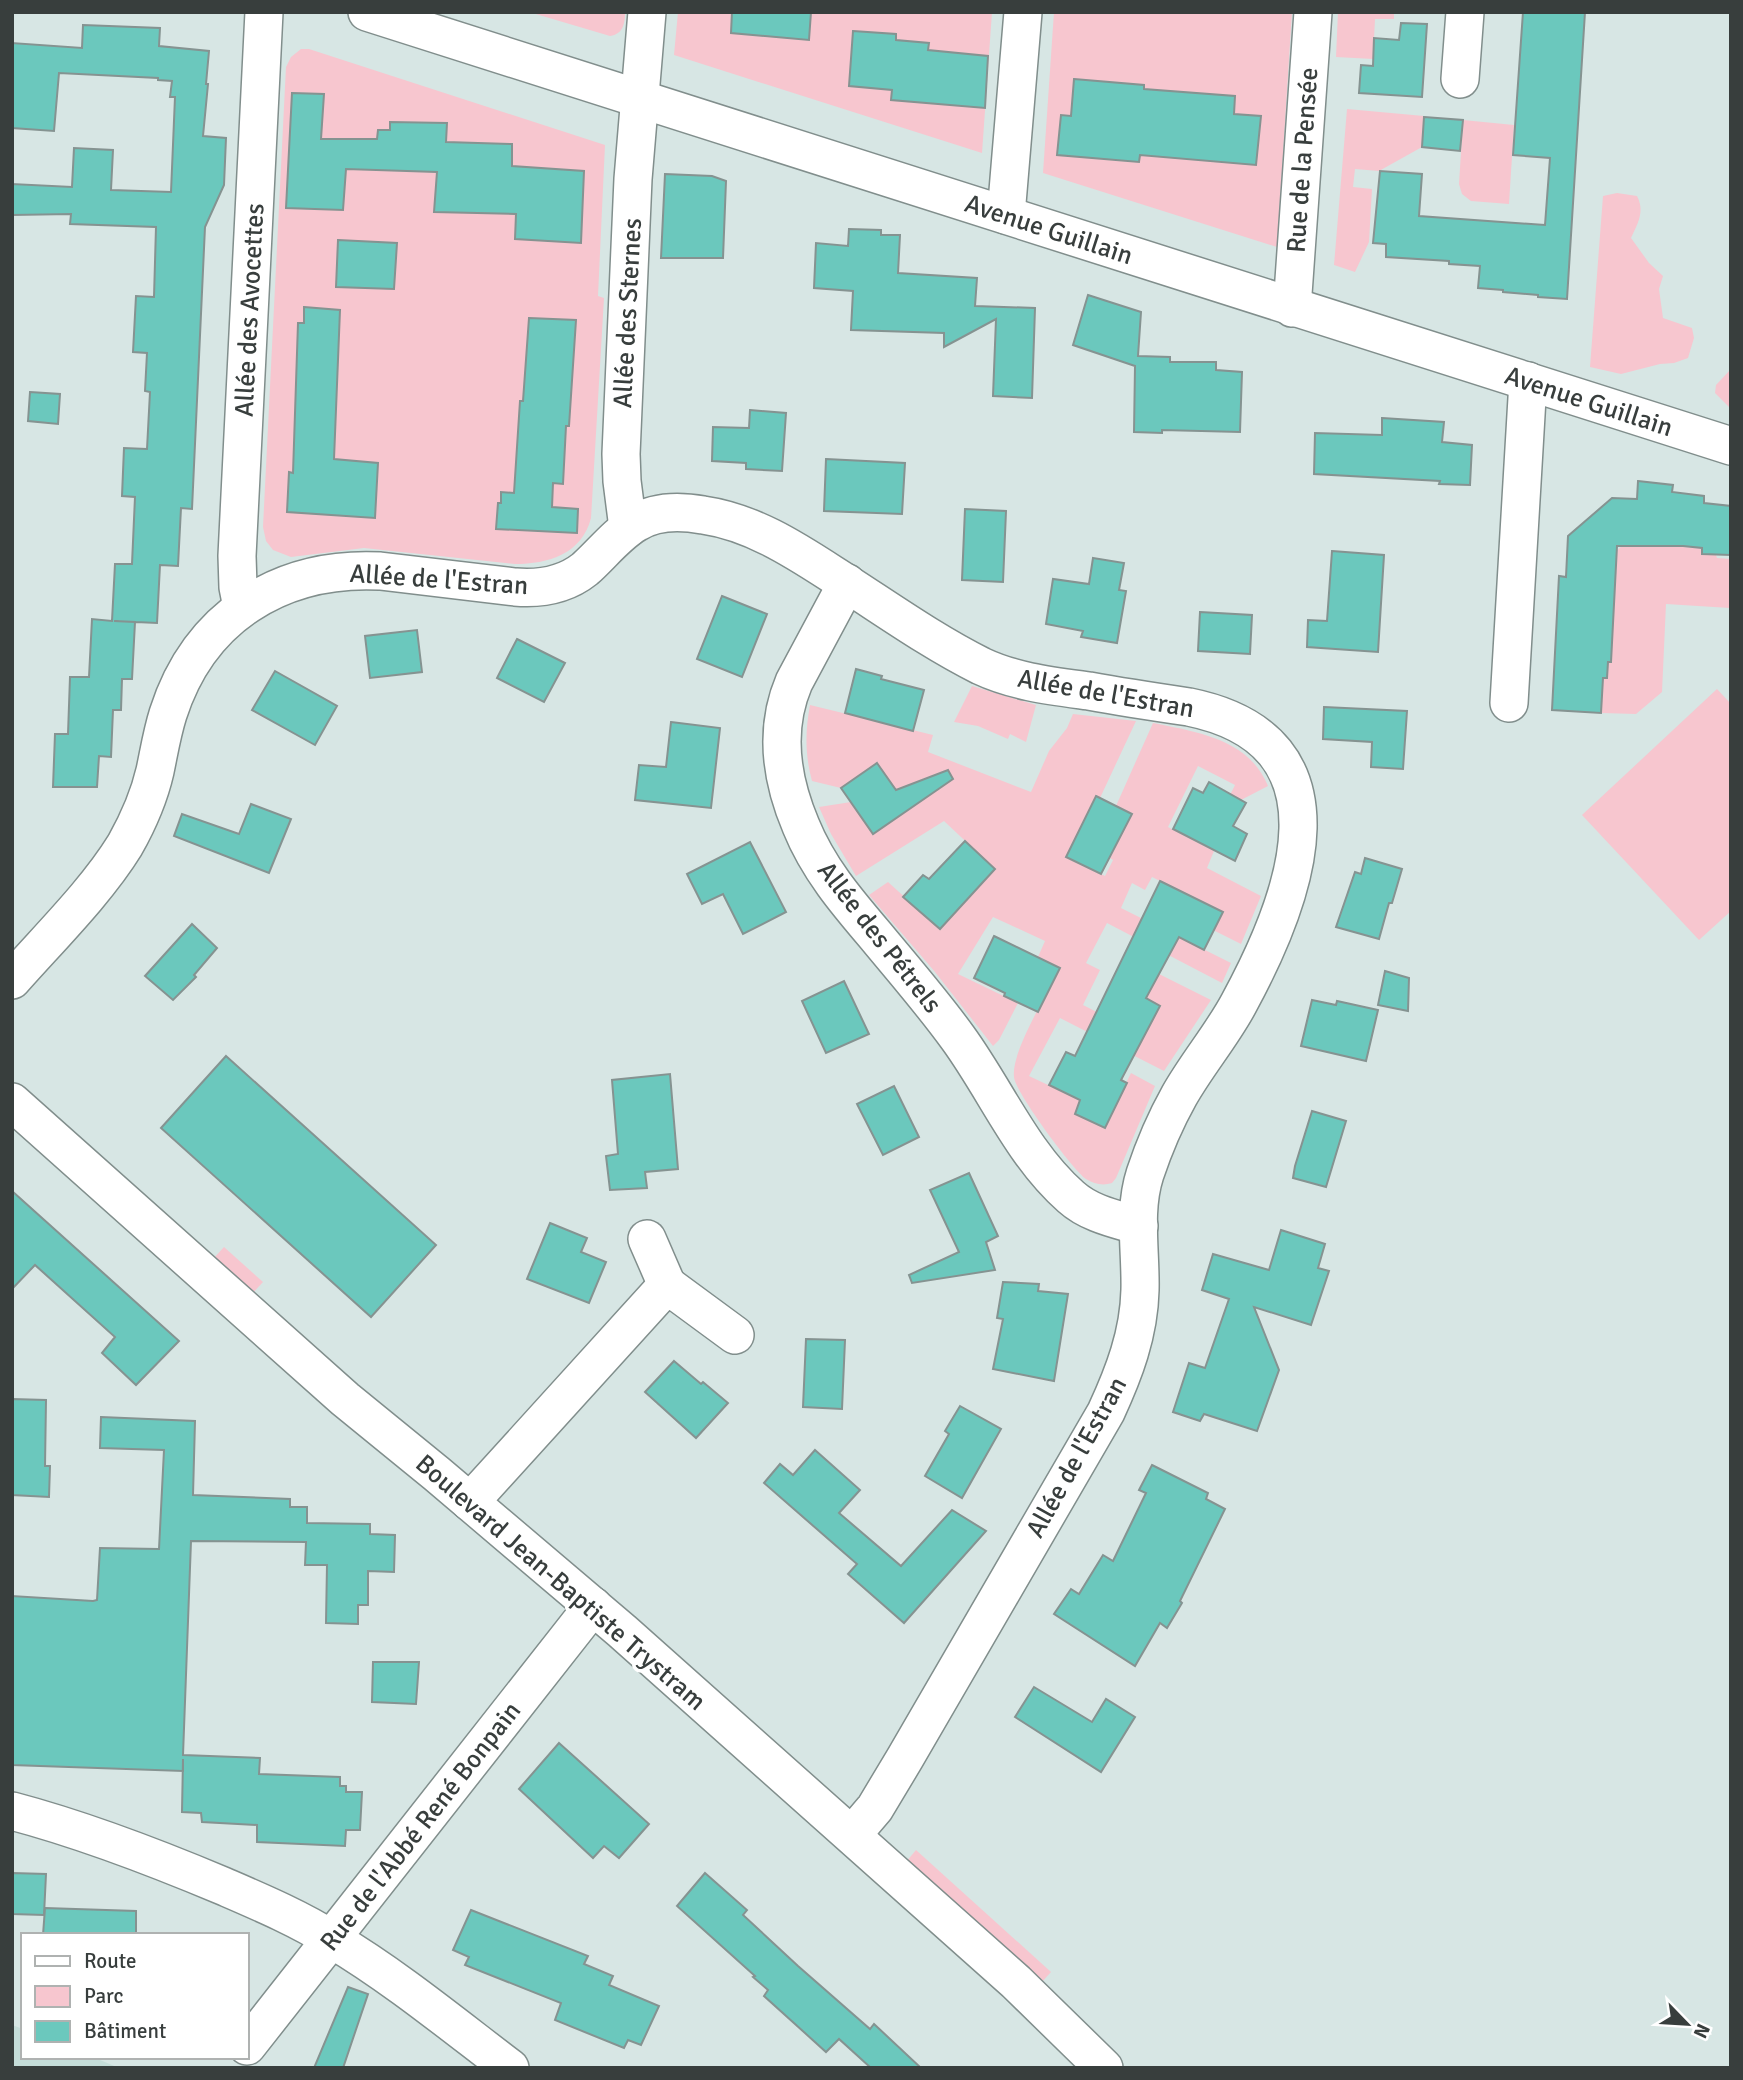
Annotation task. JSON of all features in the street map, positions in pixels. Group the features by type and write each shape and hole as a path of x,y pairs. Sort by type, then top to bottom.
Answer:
{"street":[{"name":"Allée des Avocettes","path":"242,607 237,556 264,12"},
{"name":"Avenue Guillain","path":"367,12 1731,446"},
{"name":"Allée des Sternes","path":"628,528 621,454 633,178 647,12"},
{"path":"1006,215 1023,12"},
{"name":"Rue de la Pensée","path":"1292,307 1313,12"},
{"path":"1460,79 1465,12"},
{"path":"1509,703 1528,382"},
{"name":"Allée de l'Estran","path":"12,980 89,892 125,845 149,793 163,729 173,698 214,633 242,607 285,584 305,578 342,571 380,571 514,587 546,586 570,578 585,569 628,528 646,518 683,513 716,517 782,542 948,648 993,671 1029,682 1189,707 1223,716 1265,742 1279,758 1290,779 1297,802 1299,830 1295,861 1281,911 1265,952 1239,1004 1184,1087 1154,1148 1142,1185 1139,1226 1140,1289 1130,1353 1109,1405 875,1808 852,1835"},
{"name":"Allée des Pétrels","path":"847,583 800,670 785,710 781,740 783,764 801,828 838,891 948,1024 982,1071 1029,1149 1046,1170 1085,1208 1139,1226"},
{"name":"Boulevard Jean-Baptiste Trystram","path":"12,1102 345,1399 593,1606 852,1835 1016,1982 1104,2068"},
{"path":"647,1238 667,1285 735,1335"},
{"path":"470,1503 667,1285"},
{"name":"Rue de l'Abbé René Bonpain","path":"248,2045 593,1606"},
{"path":"12,1811 178,1867 244,1895 331,1939 385,1974 509,2068"}],"shaded area":[{"path":"12,2025 21,2028 21,2059 98,2059 119,2068 12,2068"}],"green space":[{"path":"529,12 625,12 622,28 610,36"},
{"path":"678,12 992,12 982,153 674,55"},
{"path":"1054,12 1292,12 1277,247 1043,173"},
{"path":"1338,12 1394,12 1394,19 1375,19 1373,59 1336,57"},
{"path":"301,49 309,49 605,145 598,296 604,298 591,518 580,540 562,554 527,564 364,548 291,557 273,550 266,541 263,527 286,67 291,57"},
{"path":"1347,109 1424,116 1422,147 1379,171 1355,169 1353,187 1372,189 1369,242 1355,272 1334,265"},
{"path":"1463,120 1514,125 1509,204 1471,201 1462,194 1459,184"},
{"path":"1617,193 1637,196 1639,201 1640,217 1631,238 1649,263 1663,276 1659,289 1663,318 1692,328 1694,338 1688,358 1621,374 1590,367 1603,196"},
{"path":"1731,369 1731,409 1715,393 1716,385"},
{"path":"1635,534 1683,544 1683,547 1702,548 1702,554 1731,559 1731,623 1730,608 1666,604 1662,692 1636,714 1601,713 1603,678 1607,678 1612,555 1622,546 1634,546"},
{"path":"972,686 1036,705 1026,742 1010,734 1008,739 978,726 954,722"},
{"path":"1717,689 1731,704 1731,911 1699,940 1582,815"},
{"path":"810,705 933,735 928,752 1031,792 1049,751 1067,728 1073,714 1136,721 1100,798 1096,796 1066,856 1105,876 1113,860 1110,858 1132,814 1116,806 1153,723 1220,740 1248,758 1259,770 1268,786 1241,800 1230,795 1235,785 1198,766 1168,827 1214,851 1207,868 1261,896 1241,944 1213,930 1222,912 1152,877 1145,890 1132,883 1121,908 1231,963 1222,983 1107,923 1086,963 1100,970 1083,1005 1144,1036 1160,1007 1146,998 1159,974 1211,1000 1164,1071 1060,1018 1029,1076 1080,1100 1075,1114 1104,1128 1131,1073 1155,1086 1112,1183 1095,1183 1079,1173 1034,1113 1014,1077 1024,1038 1060,968 1038,957 1045,941 993,917 958,974 1018,1003 999,1040 993,1046 935,972 869,895 888,882 940,929 995,869 944,821 856,876 831,834 819,807 851,802 874,834 909,809 877,763 841,788 812,781 806,743"},
{"path":"224,1247 263,1282 252,1294 213,1259"},
{"path":"916,1850 1051,1972 1041,1983 906,1862"}],"building":[{"path":"732,12 811,12 809,40 731,33"},
{"path":"1523,12 1585,12 1567,299 1478,288 1480,266 1386,257 1386,244 1373,243 1380,171 1422,174 1419,216 1545,225 1550,158 1513,155"},
{"path":"1401,23 1427,24 1422,97 1359,93 1361,65 1373,66 1374,38 1399,40"},
{"path":"83,25 160,28 159,46 209,51 203,136 226,138 224,185 205,227 192,509 181,508 178,566 160,565 157,623 114,621 135,622 132,679 122,679 121,710 113,710 111,757 99,756 97,787 53,787 55,734 68,734 70,677 89,677 92,619 112,621 115,564 132,564 135,497 122,496 124,448 147,449 150,392 145,391 147,353 133,352 136,296 154,297 156,227 70,224 71,214 12,215 12,184 72,187 74,148 113,150 111,190 171,192 175,97 170,97 172,81 158,78 59,73 54,131 12,128 12,43 82,48"},
{"path":"853,31 896,34 896,40 929,43 928,50 988,56 985,108 891,100 892,90 849,86"},
{"path":"1074,79 1144,85 1144,89 1235,96 1234,114 1261,116 1256,165 1140,155 1139,162 1057,155 1061,115 1071,116"},
{"path":"292,93 324,94 321,139 377,139 378,130 390,130 390,122 447,123 446,142 512,144 512,166 584,171 581,243 515,239 516,214 434,212 437,172 346,169 343,210 286,208"},
{"path":"1424,117 1463,120 1460,151 1422,147"},
{"path":"665,174 712,176 726,181 723,258 661,258"},
{"path":"849,229 881,230 881,235 900,235 898,273 977,278 975,306 1035,308 1032,398 993,396 996,319 944,347 944,333 851,330 853,291 814,288 816,243 848,246"},
{"path":"338,240 397,243 394,289 336,287"},
{"path":"1088,295 1141,312 1138,356 1170,357 1170,362 1216,362 1216,370 1242,372 1240,432 1134,432 1135,366 1073,345"},
{"path":"304,307 340,310 334,459 378,463 375,518 287,512 289,472 293,473 298,323 304,323"},
{"path":"529,318 576,320 563,484 553,483 552,507 578,509 577,533 496,529 501,492 514,493"},
{"path":"30,392 60,394 58,424 28,421"},
{"path":"750,410 786,413 782,471 746,469 746,463 712,461 713,427 749,428"},
{"path":"1382,418 1444,422 1442,442 1472,445 1470,485 1314,474 1315,433 1382,435"},
{"path":"826,459 905,463 902,514 824,511"},
{"path":"1638,481 1673,485 1672,492 1704,496 1704,503 1731,506 1731,555 1702,554 1702,548 1683,546 1617,546 1611,662 1608,662 1607,678 1603,678 1601,713 1552,710 1559,576 1566,577 1568,536 1612,498 1637,499"},
{"path":"965,509 1006,511 1003,582 962,580"},
{"path":"1332,551 1384,555 1378,652 1307,647 1308,620 1327,621"},
{"path":"1093,558 1124,563 1119,590 1126,591 1117,643 1081,637 1083,631 1046,624 1053,579 1089,584"},
{"path":"722,596 767,614 742,677 697,659"},
{"path":"1200,612 1252,615 1250,654 1198,651"},
{"path":"417,630 422,672 370,678 365,636"},
{"path":"517,639 565,663 544,702 497,678"},
{"path":"856,669 882,676 881,679 924,690 913,731 845,713"},
{"path":"275,671 337,706 315,745 252,710"},
{"path":"1324,707 1407,711 1403,769 1371,767 1372,742 1323,739"},
{"path":"671,722 720,728 711,808 635,800 639,765 666,767"},
{"path":"877,763 896,790 948,770 953,779 873,834 841,788"},
{"path":"1209,782 1246,803 1233,826 1247,834 1235,861 1173,829 1193,788 1203,793"},
{"path":"1096,796 1132,814 1101,874 1066,857"},
{"path":"251,804 291,819 269,873 174,836 182,814 239,834"},
{"path":"965,841 995,869 940,929 903,897 923,875 929,879"},
{"path":"750,842 786,912 743,934 723,894 702,904 687,874"},
{"path":"1365,858 1402,869 1379,939 1336,927 1355,872 1361,874"},
{"path":"1160,881 1223,912 1204,950 1179,937 1146,998 1160,1006 1121,1080 1127,1083 1105,1128 1075,1114 1080,1100 1049,1085 1066,1052 1075,1056"},
{"path":"192,924 217,948 194,975 196,977 173,1000 145,976"},
{"path":"994,936 1060,968 1038,1012 974,978"},
{"path":"1385,971 1409,978 1408,1011 1378,1005"},
{"path":"844,981 869,1034 826,1053 802,1001"},
{"path":"1312,1000 1336,1005 1337,1001 1378,1010 1366,1061 1301,1046"},
{"path":"226,1056 436,1245 371,1317 161,1128"},
{"path":"670,1074 678,1169 645,1172 647,1188 610,1190 606,1156 618,1154 612,1080"},
{"path":"894,1086 919,1137 883,1155 857,1104"},
{"path":"1312,1111 1346,1121 1326,1187 1293,1178"},
{"path":"969,1173 998,1236 986,1242 995,1270 912,1283 909,1275 959,1252 930,1190"},
{"path":"12,1191 179,1341 136,1385 102,1353 115,1337 35,1265 12,1289"},
{"path":"550,1223 587,1238 581,1252 606,1262 589,1303 527,1279"},
{"path":"1281,1230 1325,1244 1318,1268 1329,1271 1311,1325 1254,1307 1279,1370 1257,1431 1204,1414 1200,1421 1173,1412 1189,1363 1205,1368 1229,1299 1202,1290 1213,1254 1269,1270"},
{"path":"1003,1282 1039,1284 1038,1291 1068,1294 1054,1381 993,1369 1003,1319 997,1318"},
{"path":"806,1339 845,1340 842,1409 803,1407"},
{"path":"674,1361 728,1403 696,1438 645,1392"},
{"path":"12,1399 46,1400 45,1466 50,1466 49,1497 12,1495"},
{"path":"960,1406 1001,1429 962,1498 925,1476 949,1434 945,1431"},
{"path":"101,1417 195,1421 193,1495 290,1499 290,1507 307,1507 307,1523 370,1524 370,1534 395,1535 394,1572 368,1571 368,1605 358,1605 358,1624 326,1623 327,1565 305,1565 306,1542 191,1541 183,1755 260,1758 259,1774 340,1777 340,1786 346,1786 346,1792 362,1792 360,1830 346,1830 345,1846 257,1842 257,1825 202,1822 201,1813 182,1812 183,1771 12,1765 12,1596 97,1600 100,1548 159,1549 164,1450 100,1448"},
{"path":"815,1450 860,1490 839,1513 901,1566 952,1510 986,1531 904,1623 848,1574 857,1564 764,1483 780,1464 793,1475"},
{"path":"1152,1465 1208,1493 1206,1499 1225,1509 1180,1601 1182,1603 1167,1628 1160,1623 1135,1666 1054,1614 1071,1589 1079,1594 1103,1555 1113,1561 1146,1493 1139,1490"},
{"path":"373,1662 419,1662 416,1704 372,1702"},
{"path":"1034,1687 1092,1722 1106,1699 1135,1717 1101,1772 1015,1717"},
{"path":"559,1743 649,1824 619,1858 604,1846 593,1858 519,1789"},
{"path":"12,1873 46,1874 44,1915 12,1914"},
{"path":"705,1873 747,1910 743,1915 798,1966 870,2029 874,2024 921,2068 871,2068 839,2039 826,2052 764,1996 768,1990 753,1977 755,1976 677,1906"},
{"path":"45,1908 136,1911 136,1933 43,1933"},
{"path":"471,1910 588,1956 584,1964 613,1976 609,1985 659,2006 641,2045 628,2040 624,2048 555,2020 561,2003 465,1965 469,1957 453,1950"},
{"path":"348,1987 368,1994 343,2068 314,2068"}]}
